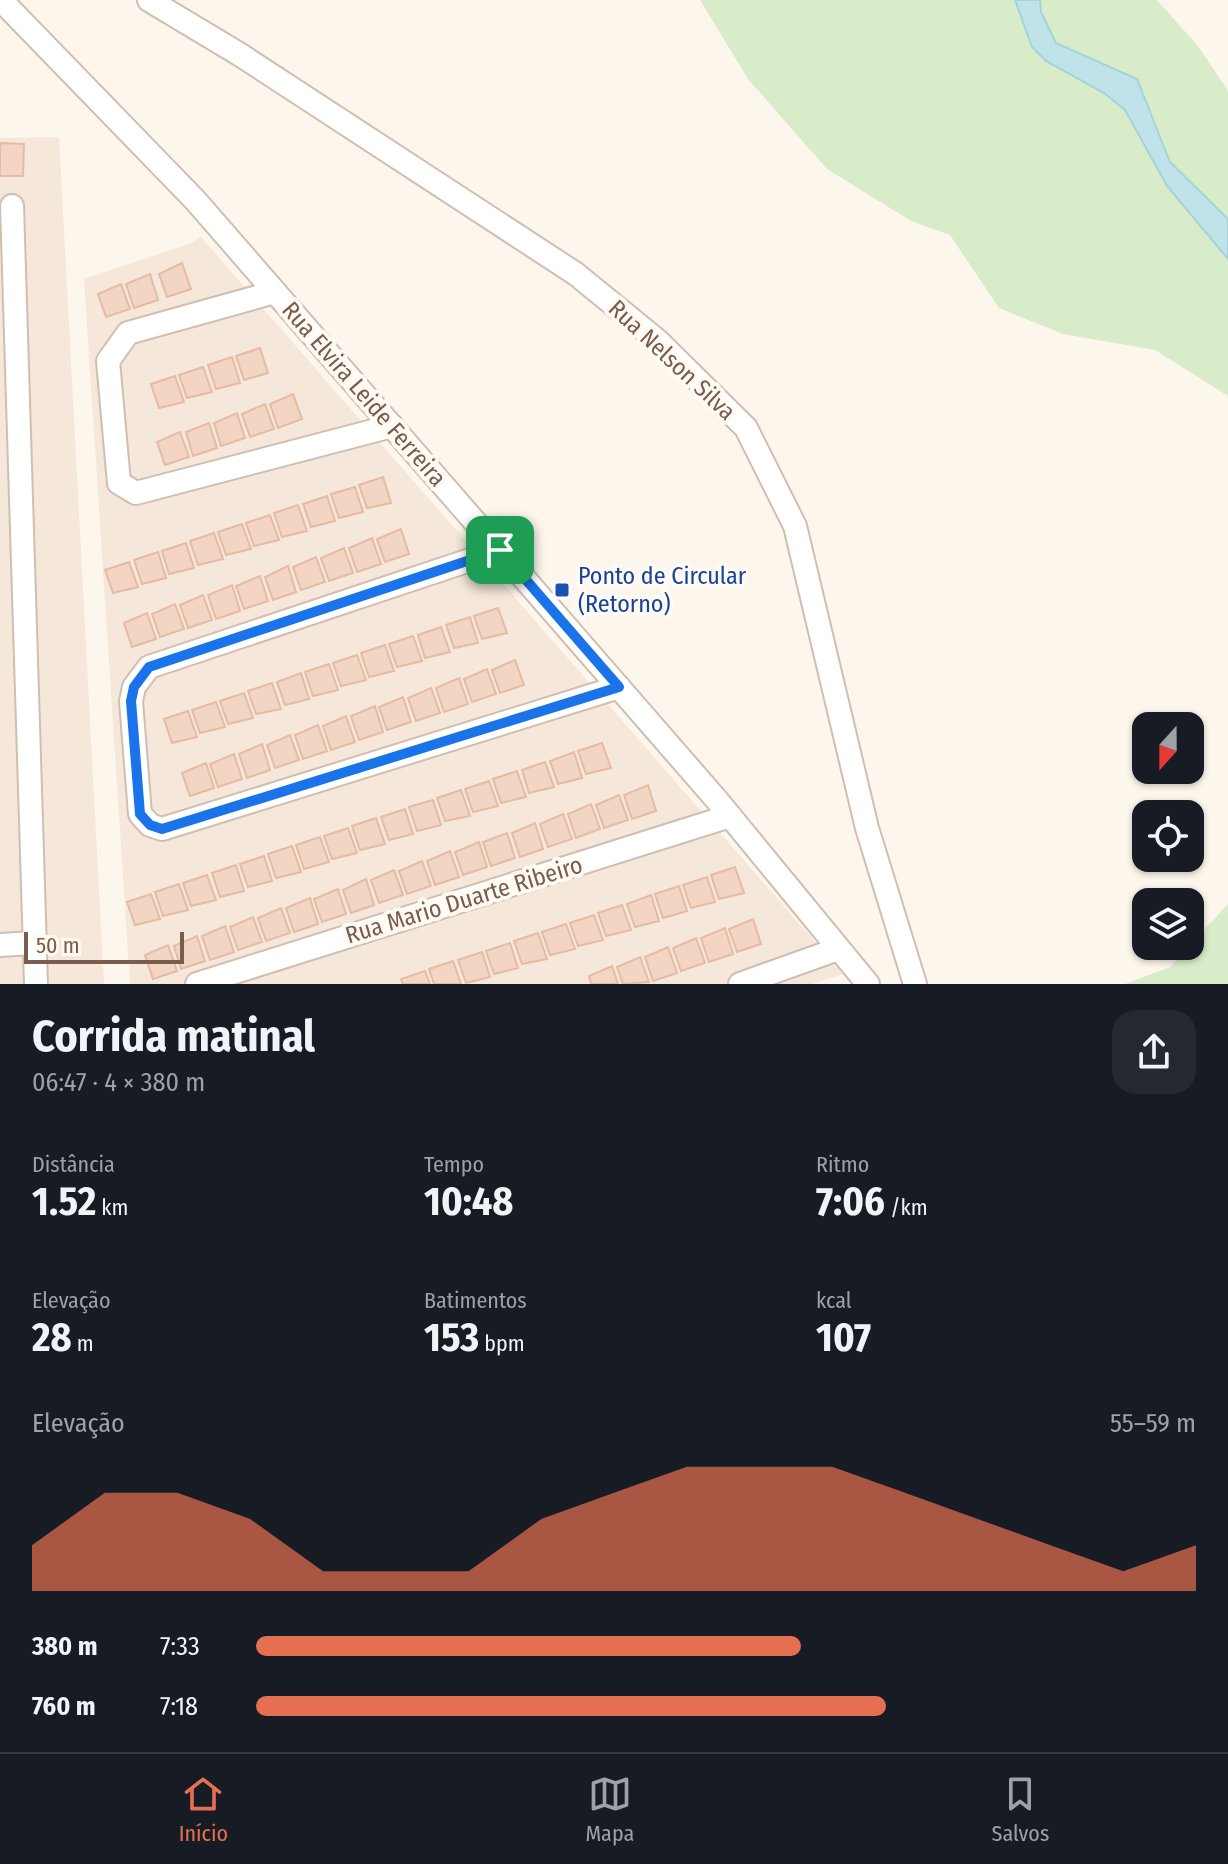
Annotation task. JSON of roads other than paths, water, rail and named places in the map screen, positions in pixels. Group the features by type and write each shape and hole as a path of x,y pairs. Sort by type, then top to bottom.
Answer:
{"street":[{"name":"Rua Elvira Leide Ferreira","path":"1,0 195,200 730,816 868,984"},
{"name":"Rua Nelson Silva","path":"149,0 239,54 576,274 658,341 746,428 795,526 867,828 915,984"},
{"path":"14,206 36,984"},
{"path":"275,292 128,333 108,361 119,483 136,493 392,426"},
{"path":"500,550 149,667 134,687 131,701 140,814 150,825 162,829 619,687"},
{"path":"0,574 23,573"},
{"name":"Rua Mario Duarte Ribeiro","path":"197,984 730,816"},
{"path":"0,945 34,943"},
{"path":"740,984 838,949"}],"water":[{"path":"1015,0 1040,0 1041,12 1056,43 1137,79 1170,162 1228,219 1228,259 1167,186 1125,110 1104,93 1046,61 1032,47"}],"place":[{"name":"Ponto de Circular (Retorno)","path":"562,590"}]}
